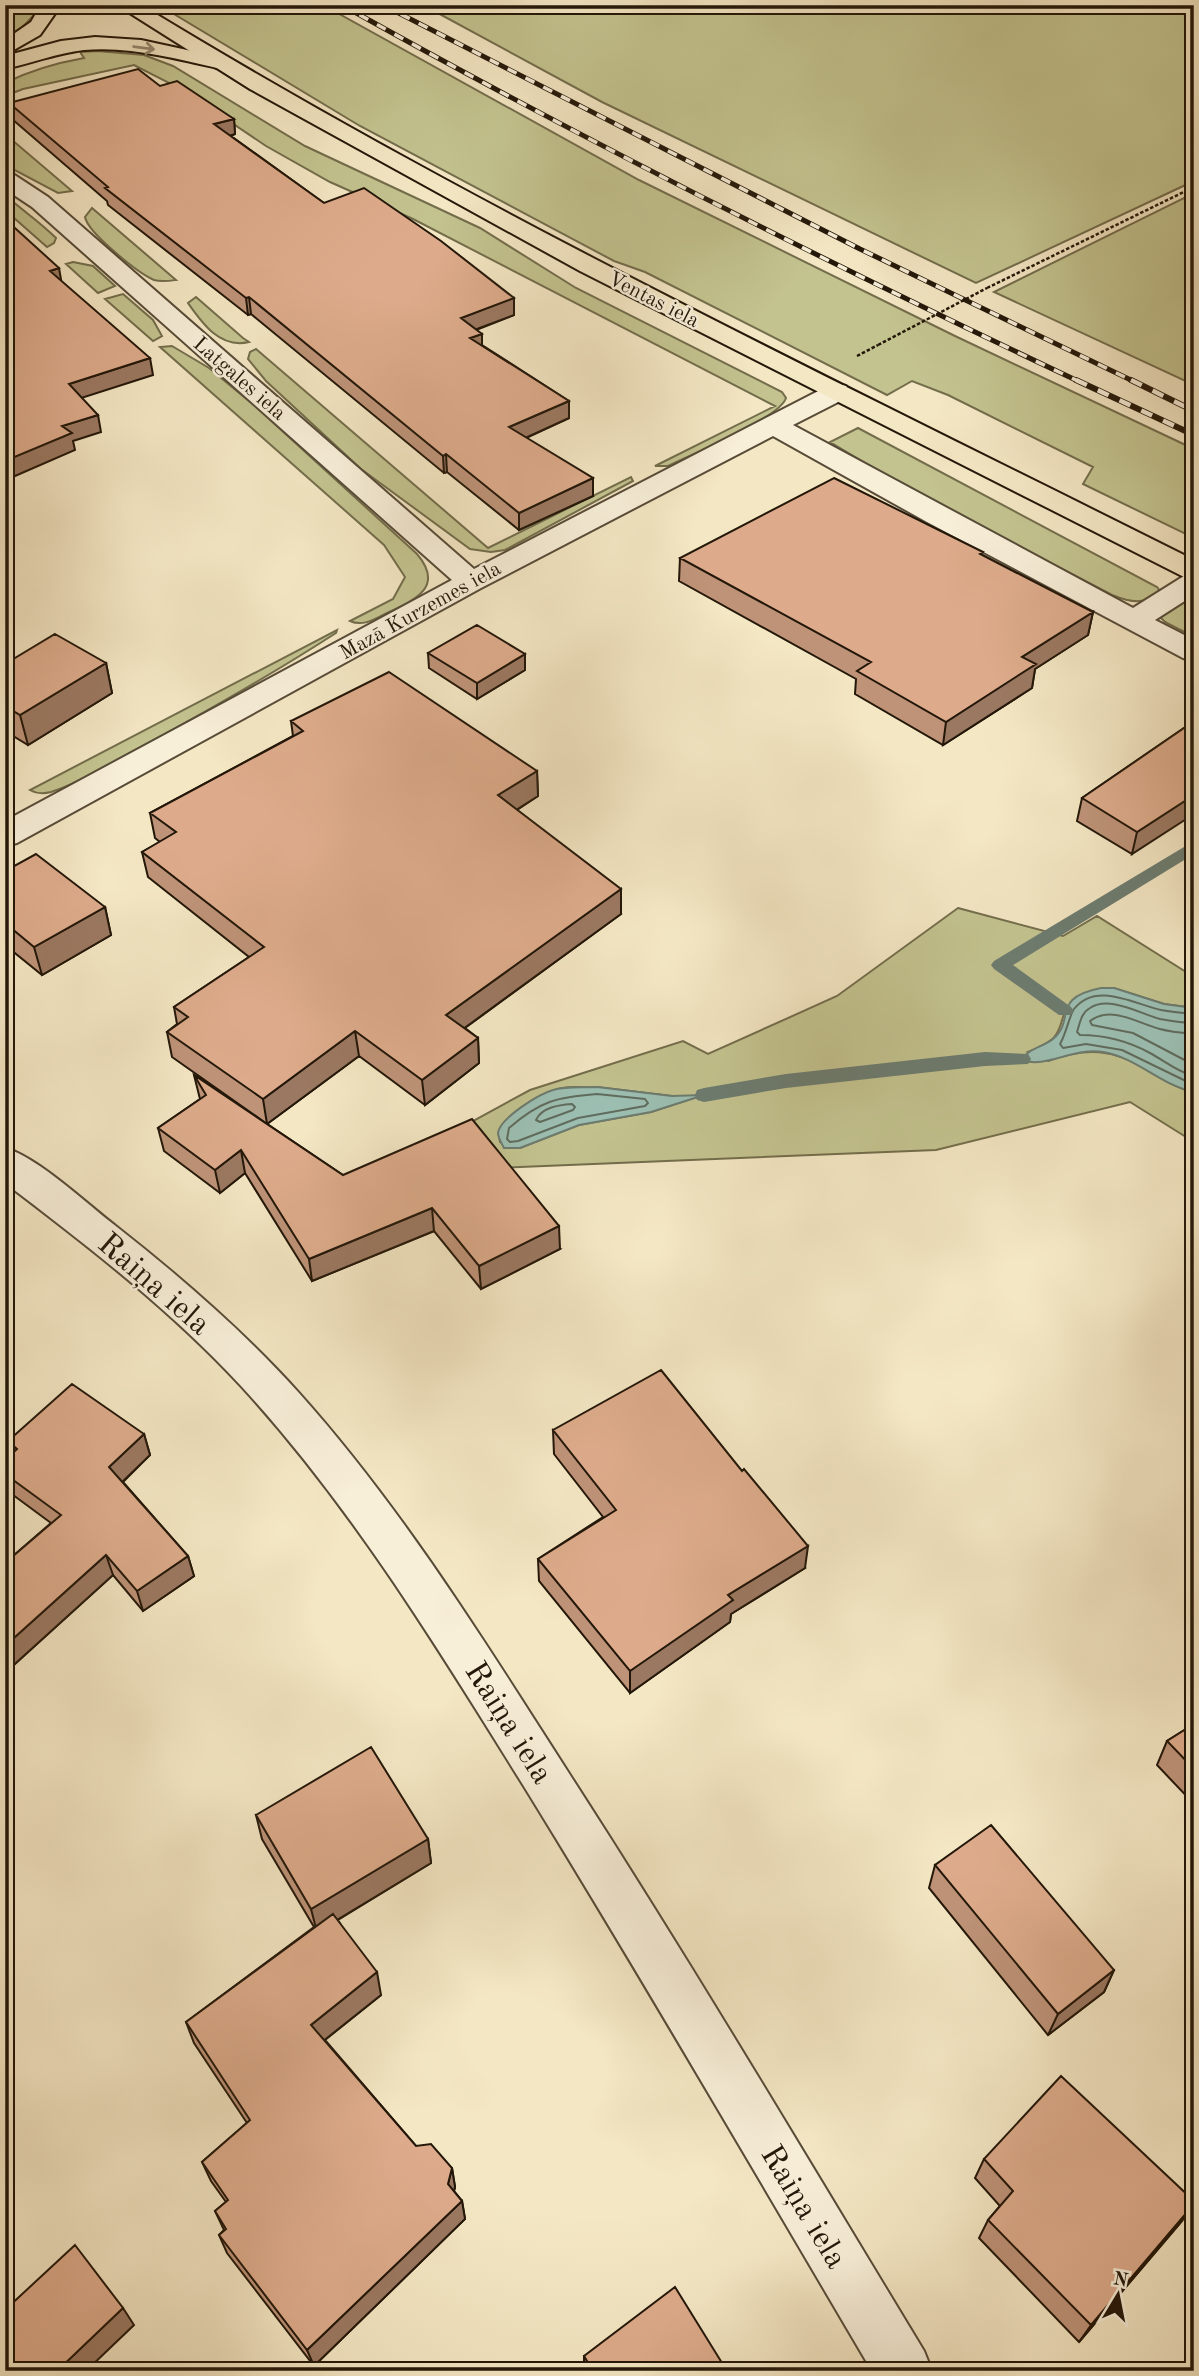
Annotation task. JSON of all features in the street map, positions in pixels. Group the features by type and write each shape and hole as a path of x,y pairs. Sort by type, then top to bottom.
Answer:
{"main road":[{"path":"27,37 43,21 51,5"},
{"path":"108,20 136,11"},
{"path":"5,63 106,36 136,11"},
{"name":"Ventas iela","path":"136,11 217,62 588,265 1194,570"},
{"path":"5,49 27,37 59,27"},
{"path":"75,45 126,45 217,62"}],"street":[{"name":"Latgales iela","path":"5,179 40,202 471,582"},
{"name":"Mazā Kurzemes iela","path":"5,835 471,582 837,392"},
{"path":"773,425 1194,652"},
{"path":"1133,621 1194,582"},
{"name":"Raiņa iela","path":"5,1163 85,1222 203,1323 288,1410 364,1505 466,1653 561,1803 904,2371"}],"path":[{"path":"878,345 1044,259 1194,187"}],"green space":[{"path":"5,5 36,5 33,16 18,32 5,29"},
{"path":"159,5 323,5 639,180 955,336 1194,449 1194,538 1083,484 1093,467 948,395 912,381 887,395 645,272 614,261 360,126"},
{"path":"423,5 726,5 743,11 757,5 1194,5 1194,181 976,283 602,102"},
{"path":"80,52 144,55 173,66 305,146 480,228 576,288 782,392 786,398 768,416 733,435 668,466 655,466 775,406 413,219 330,182 266,146 183,90 134,65 23,89 5,96 5,83 24,74 84,58"},
{"path":"5,134 72,191 58,193 5,165"},
{"path":"1194,193 1194,385 994,292"},
{"path":"5,195 56,238 54,243 47,247 5,210"},
{"path":"92,208 176,280 154,280 115,252 88,224 85,217"},
{"path":"73,262 93,266 115,286 98,293 66,264"},
{"path":"123,294 153,320 162,336 153,341 105,299"},
{"path":"196,297 249,342 229,342 213,333 188,303"},
{"path":"172,346 209,368 255,406 417,554 428,575 423,591 407,603 373,620 364,623 350,621 393,599 405,577 384,545 160,347"},
{"path":"256,349 488,548 631,477 633,481 505,550 491,552 470,549 361,469 266,381 248,359 250,352"},
{"path":"858,428 1160,591 1144,601 1112,595 912,491 830,442"},
{"path":"1179,601 1194,604 1194,637 1159,616"},
{"path":"337,630 242,690 88,776 51,792 30,790"},
{"path":"958,908 1063,936 1097,916 1194,977 1194,1008 1164,1004 1114,988 1066,1007 1055,1036 1046,1044 1028,1052 1048,1061 1087,1052 1111,1054 1136,1063 1170,1083 1194,1092 1194,1142 1130,1102 936,1150 495,1168 462,1127 530,1090 683,1041 708,1054 837,996","holes":["597,1087 672,1096 700,1096 651,1112 579,1125 520,1148 500,1142 500,1133 512,1115 533,1100 554,1090"]}],"water":[{"path":"1101,988 1114,988 1164,1004 1194,1008 1194,1092 1170,1084 1116,1055 1103,1052 1081,1052 1041,1062 1022,1060 1060,1032 1066,1010 1075,998"},
{"path":"597,1087 672,1096 704,1095 651,1112 579,1125 520,1148 504,1148 498,1135 500,1127 530,1101 558,1089"}],"building":[{"path":"138,69 160,86 177,81 234,119 214,124 324,203 364,188 441,241 514,298 461,318 482,334 470,338 569,401 509,427 593,478 519,513 446,454 443,456 249,297 246,298 105,188 108,187 9,103"},
{"path":"5,219 59,268 50,271 150,358 69,384 98,415 62,426 72,433 5,461"},
{"path":"834,478 983,552 980,554 1093,612 1022,657 1036,664 946,722 857,671 871,662 680,558"},
{"path":"477,625 525,654 477,683 428,653"},
{"path":"55,634 106,663 20,715 5,706 5,664"},
{"path":"389,672 537,771 498,795 621,889 446,1015 478,1038 422,1080 355,1031 263,1099 167,1032 188,1017 174,1007 264,947 142,852 176,832 150,813 303,731 291,721"},
{"path":"1187,726 1194,729 1194,795 1137,832 1082,798"},
{"path":"36,854 105,907 34,947 5,923 5,871"},
{"path":"194,1075 343,1175 472,1119 559,1226 479,1266 432,1208 309,1259 241,1150 215,1170 158,1128 206,1095"},
{"path":"661,1370 742,1471 744,1469 808,1546 728,1595 733,1600 630,1671 538,1559 616,1510 553,1430"},
{"path":"72,1384 144,1434 109,1467 188,1556 137,1591 106,1555 5,1646 5,1563 61,1515 5,1474 5,1460 17,1449 8,1441"},
{"path":"1194,1724 1194,1769 1167,1741"},
{"path":"371,1747 428,1839 311,1909 256,1815"},
{"path":"991,1825 1114,1970 1058,2014 935,1865"},
{"path":"333,1914 377,1972 311,2025 416,2146 431,2144 452,2168 448,2184 462,2201 307,2350 219,2235 226,2229 215,2211 228,2200 202,2162 250,2120 186,2022"},
{"path":"1061,2076 1194,2201 1091,2325 988,2220 1013,2191 984,2159"},
{"path":"75,2245 123,2308 57,2371 5,2371 5,2310"},
{"path":"675,2287 727,2371 593,2371 584,2356"}],"waterway":[{"path":"1065,1011 1000,965 1194,846"},
{"path":"704,1095 786,1081 985,1059 1022,1059"}],"railway":[{"path":"342,5 708,200 1080,382"},
{"path":"383,5 860,249 1135,382"},
{"path":"1076,380 1194,435"},
{"path":"1131,380 1194,411"}]}
